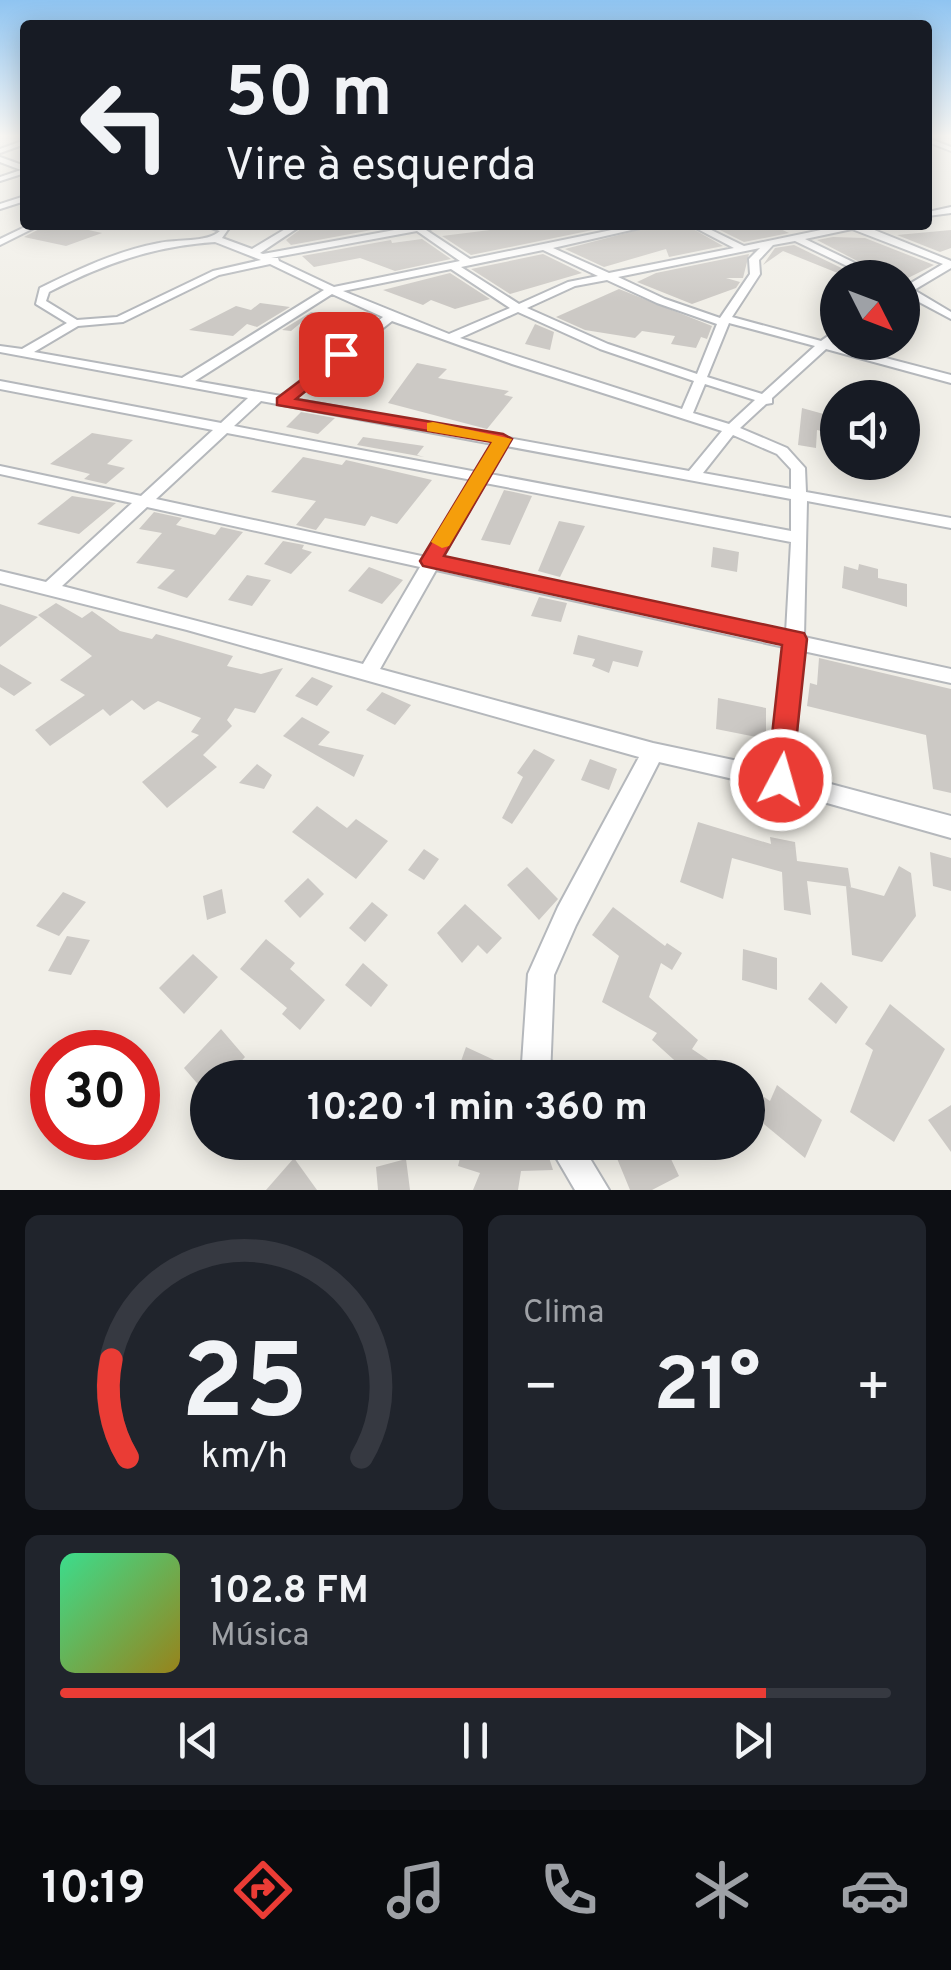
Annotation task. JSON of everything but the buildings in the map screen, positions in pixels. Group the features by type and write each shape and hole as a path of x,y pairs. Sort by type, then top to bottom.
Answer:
{"street":[{"path":"0,242 25,230"},
{"path":"264,256 293,230"},
{"path":"352,240 364,230"},
{"path":"24,353 75,323 118,320 216,273 264,256 413,230"},
{"path":"420,230 469,263"},
{"path":"186,382 330,291 627,230"},
{"path":"704,230 742,248"},
{"path":"798,230 809,235"},
{"path":"452,338 543,293 835,230"},
{"path":"865,230 951,264"},
{"path":"75,323 40,302 44,290 133,249 225,231 330,291 391,316 731,429 782,450 798,468 800,492 795,639 781,780"},
{"path":"797,237 844,260"},
{"path":"686,415 724,321 750,286 754,258 770,242"},
{"path":"547,248 603,277 724,321 820,344"},
{"path":"920,281 951,264"},
{"path":"453,266 515,308 560,331 767,400"},
{"path":"920,299 951,316"},
{"path":"283,402 391,316"},
{"path":"696,473 731,429 767,400 820,346"},
{"path":"0,349 800,492 951,523"},
{"path":"881,360 951,379"},
{"path":"0,385 799,538"},
{"path":"49,589 257,397"},
{"path":"367,674 503,439"},
{"path":"0,470 795,639 951,676"},
{"path":"0,577 653,752 781,780 951,827"},
{"path":"535,1060 541,974 566,916 653,752"},
{"path":"574,1160 593,1190"}],"slow traffic":[{"path":"433,427 503,439 442,542"}],"route":[{"path":"341,354 283,402 503,439 431,561 795,639 781,780"}]}
